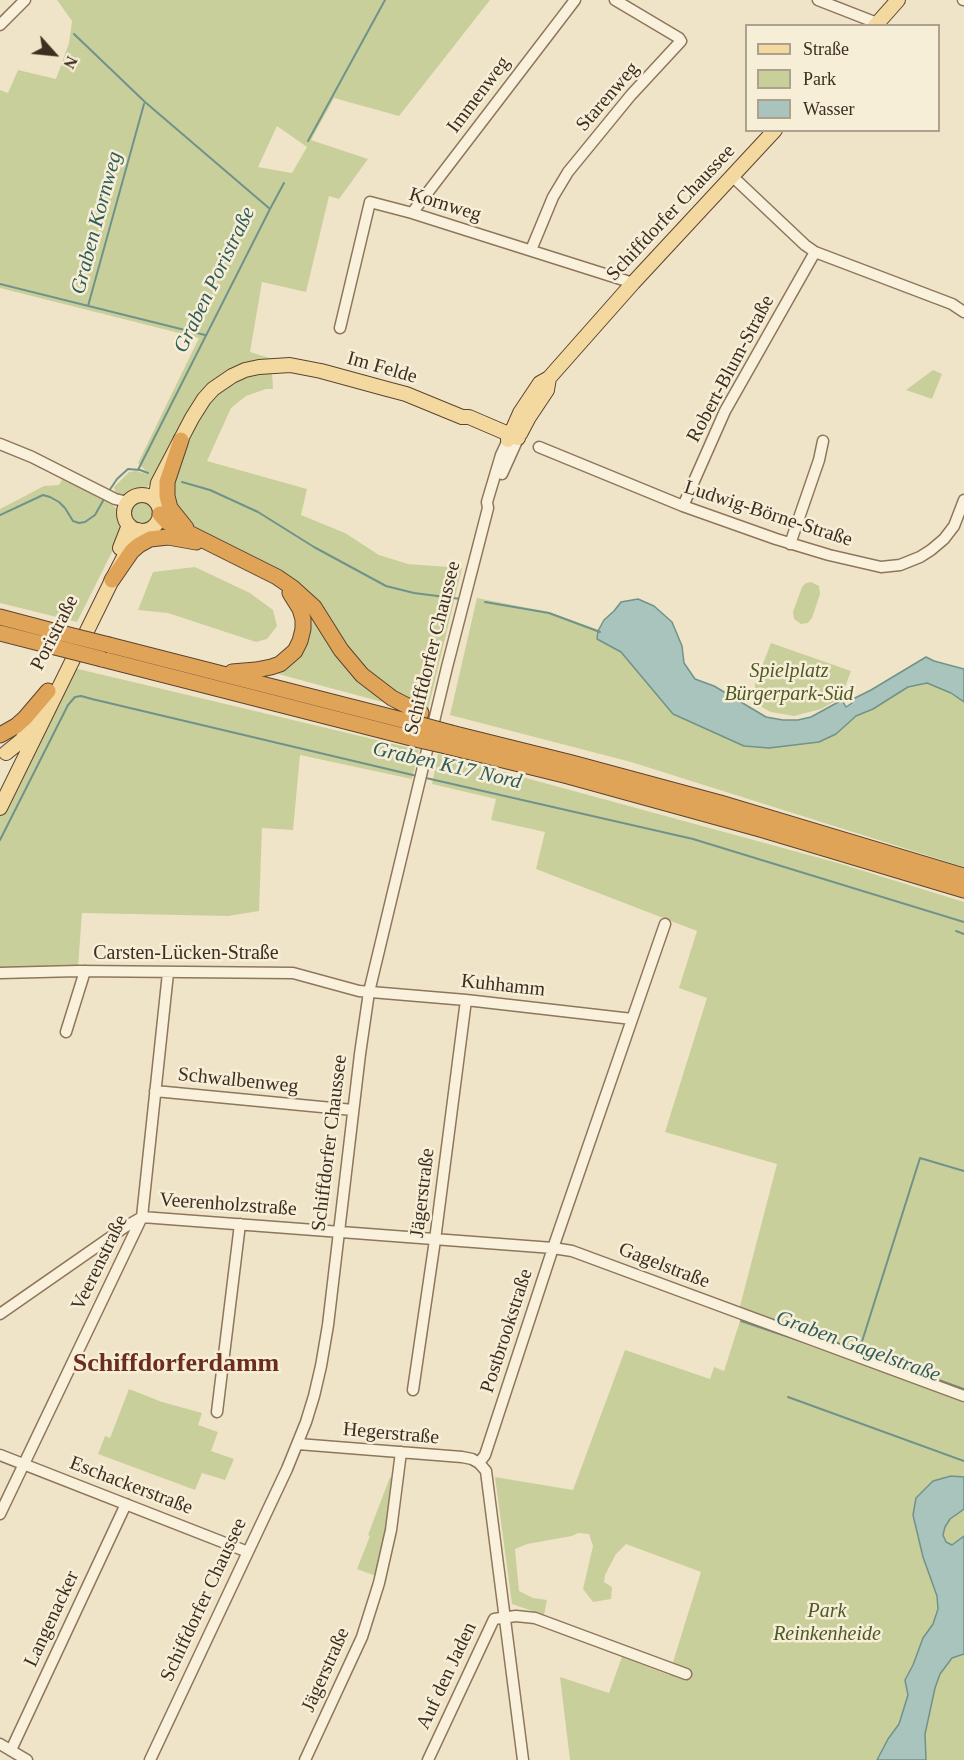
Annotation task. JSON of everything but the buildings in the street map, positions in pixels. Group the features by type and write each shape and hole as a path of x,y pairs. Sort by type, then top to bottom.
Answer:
{"highway":[{"path":"181,440 167,482 167,496 170,508 194,538"},
{"path":"154,509 194,538 274,580 290,594 303,618 300,641 295,651 280,664 271,668 241,672 205,670"},
{"path":"112,580 132,551 139,545 150,539 168,537 194,538 277,577 314,607 342,650 362,675 392,698 418,725"},
{"path":"0,617 50,638 418,725 448,735 503,745 720,803 964,876"},
{"path":"0,633 50,638"},
{"path":"105,652 205,670 418,725 590,782 760,829 964,890"},
{"path":"0,735 26,718 48,691"}],"main road":[{"path":"876,24 898,0"},
{"name":"Schiffdorfer Chaussee","path":"513,439 547,390 549,378 633,283 773,132"},
{"name":"Im Felde","path":"181,440 204,399 222,383 244,370 275,365 290,365 321,371 406,394 462,417 468,423 513,439"},
{"path":"154,509 136,496 123,503 125,517 134,527 150,529 154,509 158,483 181,440"},
{"name":"Poristraße","path":"0,808 112,580 134,527"},
{"name":"Poristraße","path":"6,754 22,740 125,539 134,527"},
{"name":"Poristraße","path":"6,754 26,747 41,728"},
{"name":"Poristraße","path":"0,784 10,776 12,771 6,754"}],"street":[{"path":"0,25 25,0"},
{"name":"Immenweg","path":"412,213 575,0"},
{"name":"Starenweg","path":"531,250 554,197 568,172 631,95 681,41 680,38 615,0"},
{"path":"818,0 876,24"},
{"path":"732,176 815,252 952,304 964,312"},
{"name":"Kornweg","path":"340,328 369,202 412,213 633,283"},
{"name":"Robert-Blum-Straße","path":"683,506 725,411 815,252"},
{"name":"Schiffdorfer Chaussee","path":"150,1760 298,1444 314,1396 330,1310 369,992 488,502 501,455 513,439"},
{"path":"790,543 819,460 823,441"},
{"path":"0,444 32,457 123,503"},
{"name":"Ludwig-Börne-Straße","path":"539,447 683,506 790,543 881,567 900,565 925,555 944,539 954,526 964,500"},
{"name":"Postbrookstraße","path":"479,1463 485,1455 553,1248 665,924"},
{"path":"66,1032 85,971"},
{"name":"Carsten-Lücken-Straße","path":"0,973 85,971 293,973 369,992"},
{"name":"Veerenstraße","path":"0,1514 142,1217 168,973"},
{"name":"Kuhhamm","path":"369,992 466,1000 632,1019"},
{"name":"Jägerstraße","path":"413,1390 466,1000"},
{"name":"Schwalbenweg","path":"155,1091 353,1110"},
{"name":"Veerenholzstraße","path":"0,1314 124,1227 142,1217 339,1232"},
{"path":"217,1412 240,1224"},
{"name":"Gagelstraße","path":"339,1232 572,1251 964,1396"},
{"name":"Hegerstraße","path":"298,1444 462,1457 479,1463"},
{"name":"Jägerstraße","path":"305,1760 362,1637 379,1583 391,1530 401,1452"},
{"name":"Eschackerstraße","path":"0,1455 248,1552"},
{"path":"479,1463 487,1475 523,1760"},
{"name":"Langenacker","path":"10,1750 126,1504"},
{"path":"505,1617 535,1618 687,1674"},
{"name":"Auf den Jaden","path":"428,1760 494,1619 505,1617"},
{"path":"0,1744 27,1760"}],"green space":[{"path":"57,0 490,0 399,116 334,98 311,140 368,159 339,199 329,196 306,292 262,282 250,352 276,360 245,365 186,416 151,483 144,490 122,495 116,493 114,487 129,472 147,474 138,463 199,338 0,288 0,90 8,93 18,70 56,79 69,43 72,21","holes":["277,126 307,147 292,173 258,167"]},
{"path":"933,370 942,374 932,399 906,390"},
{"path":"272,371 273,389 246,396 231,408 207,461 307,489 301,515 345,533 379,555 408,564 462,568 428,709 391,691 375,679 346,646 319,604 195,529 177,513 172,485 180,457 208,404 234,382 251,375"},
{"path":"63,478 114,506 118,511 122,527 115,546 77,622 0,603 0,509 44,486 59,485"},
{"path":"141,501 150,504 153,513 150,522 141,525 132,522 129,513 132,504"},
{"path":"195,567 250,593 273,610 277,626 267,639 256,642 168,613 138,610 153,572"},
{"path":"811,582 819,586 820,594 812,618 808,623 801,624 794,619 793,612 802,587"},
{"path":"477,598 549,612 599,630 597,639 621,652 642,676 769,748 819,742 856,716 873,709 908,687 927,683 964,669 964,867 631,762 450,715"},
{"path":"307,609 386,703 278,674 291,664"},
{"name":"Spielplatz Bürgerpark-Süd","path":"771,643 851,671 841,698 821,709 794,716 771,712 763,708 754,697 755,684"},
{"path":"74,668 419,750 412,779 300,755 293,830 262,828 259,911 228,916 82,913 78,967 0,967 0,813"},
{"path":"438,754 838,863 964,902 964,1393 739,1310 777,1164 665,1132 707,998 679,988 697,931 536,869 545,832 491,820 496,799 432,784"},
{"name":"Park Reinkenheide","path":"740,1321 964,1401 964,1760 570,1760 560,1677 609,1693 622,1657 669,1675 701,1572 626,1544 616,1554 605,1575 604,1582 612,1587 611,1599 593,1602 583,1589 593,1546 589,1534 578,1533 527,1544 515,1549 519,1591 533,1598 547,1600 544,1615 512,1604 495,1477 573,1490 625,1350 710,1379 714,1367 724,1371"},
{"path":"129,1389 162,1402 202,1413 198,1425 218,1432 211,1451 234,1459 225,1480 202,1473 195,1490 98,1454 105,1436 110,1438"},
{"path":"390,1477 395,1480 376,1576 357,1569"}],"water":[{"path":"638,599 654,606 672,622 682,646 684,663 695,679 714,686 766,717 798,720 811,717 842,700 846,707 852,703 851,700 926,657 964,669 964,702 951,693 927,683 908,687 873,709 856,716 836,734 819,742 769,748 744,746 673,714 621,652 597,639 598,631 604,620 621,602"},
{"path":"951,1476 964,1477 964,1509 950,1519 943,1535 946,1542 952,1545 964,1536 964,1654 952,1658 940,1674 925,1734 926,1760 877,1760 899,1724 908,1695 905,1680 938,1609 937,1596 923,1557 913,1515 916,1498 933,1481"}],"waterway":[{"path":"308,141 385,0"},
{"name":"Graben Poristraße","path":"74,34 145,102 270,209 138,470"},
{"name":"Graben Kornweg","path":"88,306 144,104"},
{"path":"270,209 284,183"},
{"name":"Graben Kornweg","path":"0,284 205,335"},
{"path":"109,491 128,469 148,473"},
{"path":"182,482 210,490 258,512 314,547 386,586 414,593 461,599"},
{"path":"0,515 43,495 59,502 73,521 79,523 95,515 104,499"},
{"path":"485,602 549,613 600,632"},
{"name":"Graben K17 Nord","path":"0,840 68,705 75,697 81,696 417,776"},
{"name":"Graben K17 Nord","path":"426,778 693,839 964,922"},
{"path":"956,931 964,934"},
{"path":"859,1351 920,1158 964,1171"},
{"name":"Graben Gagelstraße","path":"741,1321 812,1345"},
{"path":"831,1341 964,1389"},
{"path":"788,1397 964,1461"}],"district":[{"name":"Schiffdorferdamm","path":"176,1364"}]}
